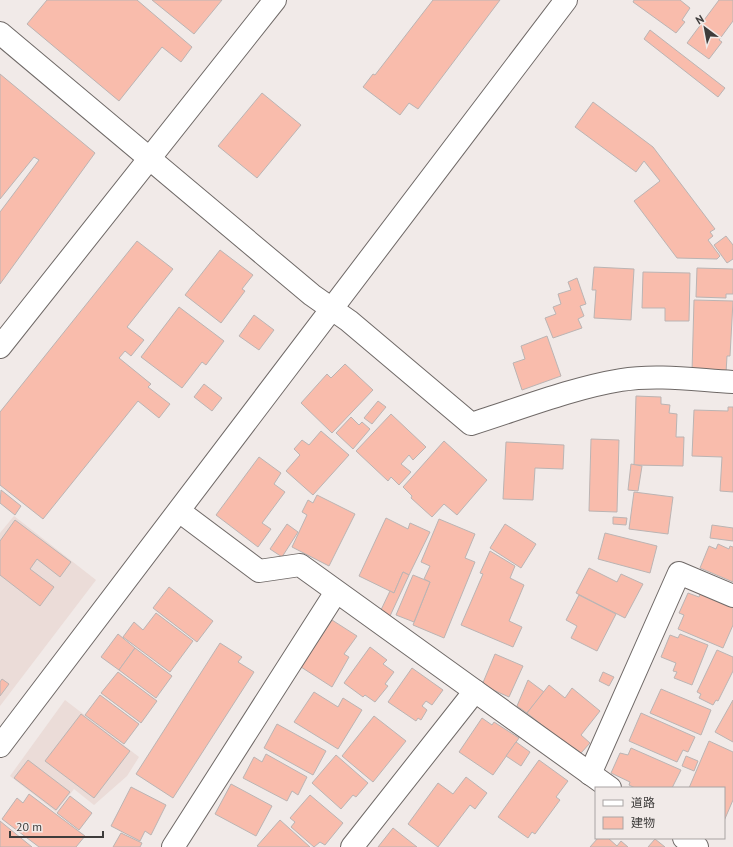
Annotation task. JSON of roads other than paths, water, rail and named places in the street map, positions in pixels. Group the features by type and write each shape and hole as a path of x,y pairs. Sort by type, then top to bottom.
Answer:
{"street":[{"path":"0,347 275,0"},
{"path":"0,746 566,0"},
{"path":"0,33 331,309 349,322 472,424 592,386 621,380 648,377 733,382"},
{"path":"179,511 259,571 300,565 609,787"},
{"path":"590,774 679,573 733,596"},
{"path":"173,847 336,592"},
{"path":"352,847 475,691"},
{"path":"685,839 697,847"}]}
